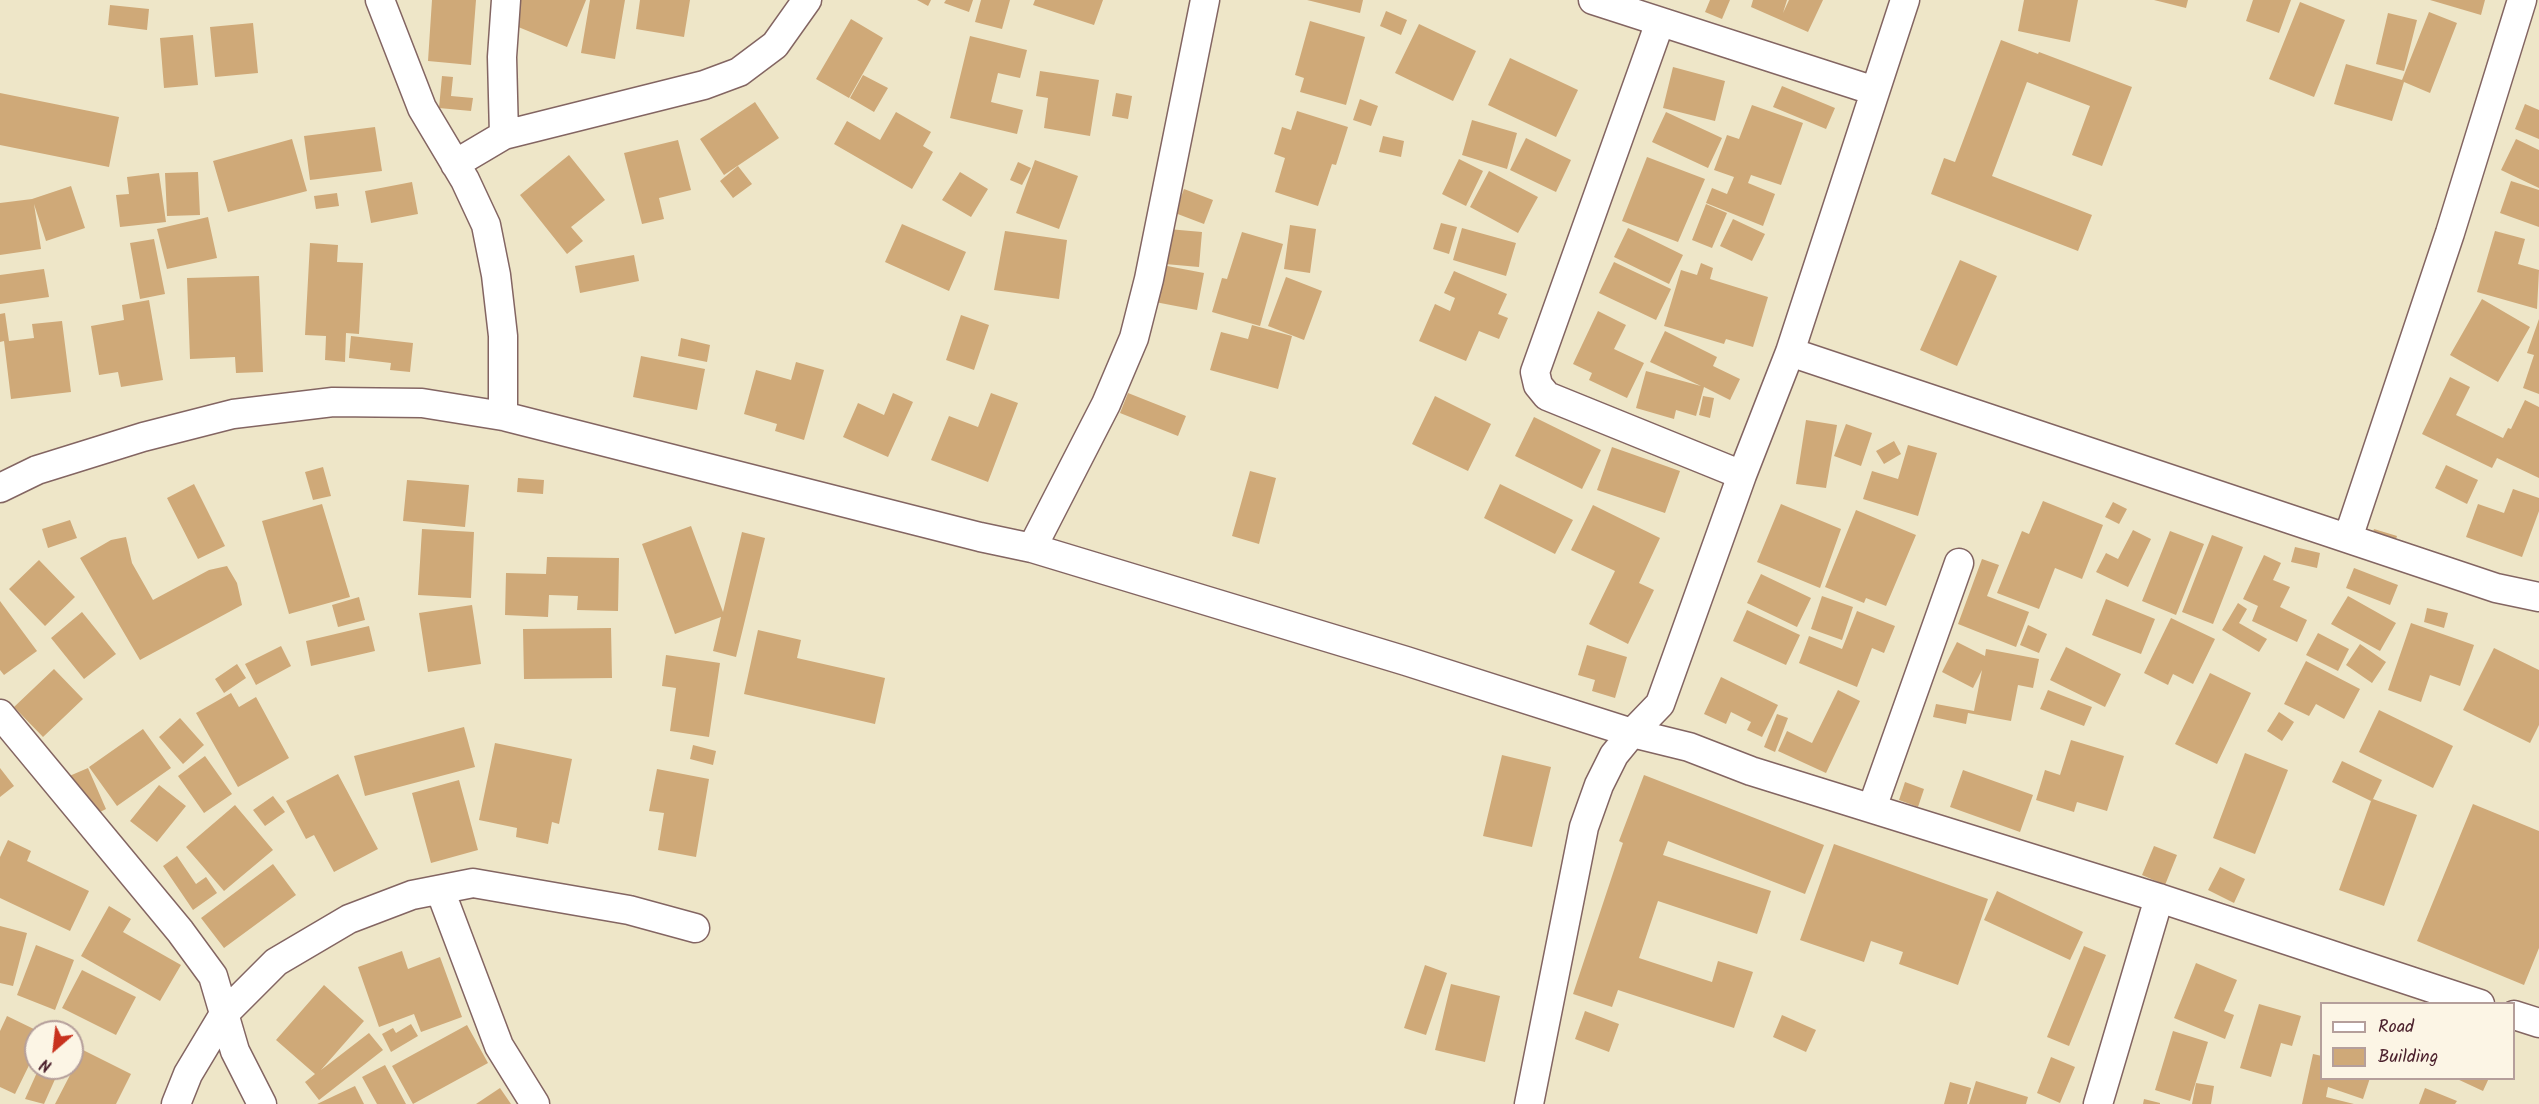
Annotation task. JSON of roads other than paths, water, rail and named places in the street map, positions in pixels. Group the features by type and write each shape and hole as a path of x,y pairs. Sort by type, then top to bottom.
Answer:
{"street":[{"path":"380,0 422,108 455,164 486,225 496,274 503,336 503,416"},
{"path":"504,135 502,57 506,0"},
{"path":"455,164 504,135 704,85 738,72 775,45 807,0"},
{"path":"1032,548 1106,404 1134,338 1149,279 1205,0"},
{"path":"1593,0 1875,91"},
{"path":"1529,1104 1584,827 1599,785 1614,755 1660,704 1742,475 1790,352 1905,0"},
{"path":"2348,538 2450,233 2522,0"},
{"path":"1660,22 1535,372 1538,385 1547,396 1742,475"},
{"path":"1790,352 2496,588 2539,597"},
{"path":"0,488 37,470 143,437 233,414 333,402 411,403 503,416 968,534 1032,548 1406,661 1632,734 1689,747 1751,771 2159,898 2474,1002"},
{"path":"1872,808 1959,563"},
{"path":"0,714 213,976 235,1051 262,1104"},
{"path":"176,1104 188,1074 224,1014 276,962 349,920 412,895 473,883 543,893 629,910 695,928"},
{"path":"440,890 499,1046 535,1104"},
{"path":"2098,1104 2159,898"},
{"path":"2515,1015 2539,1023"}]}
